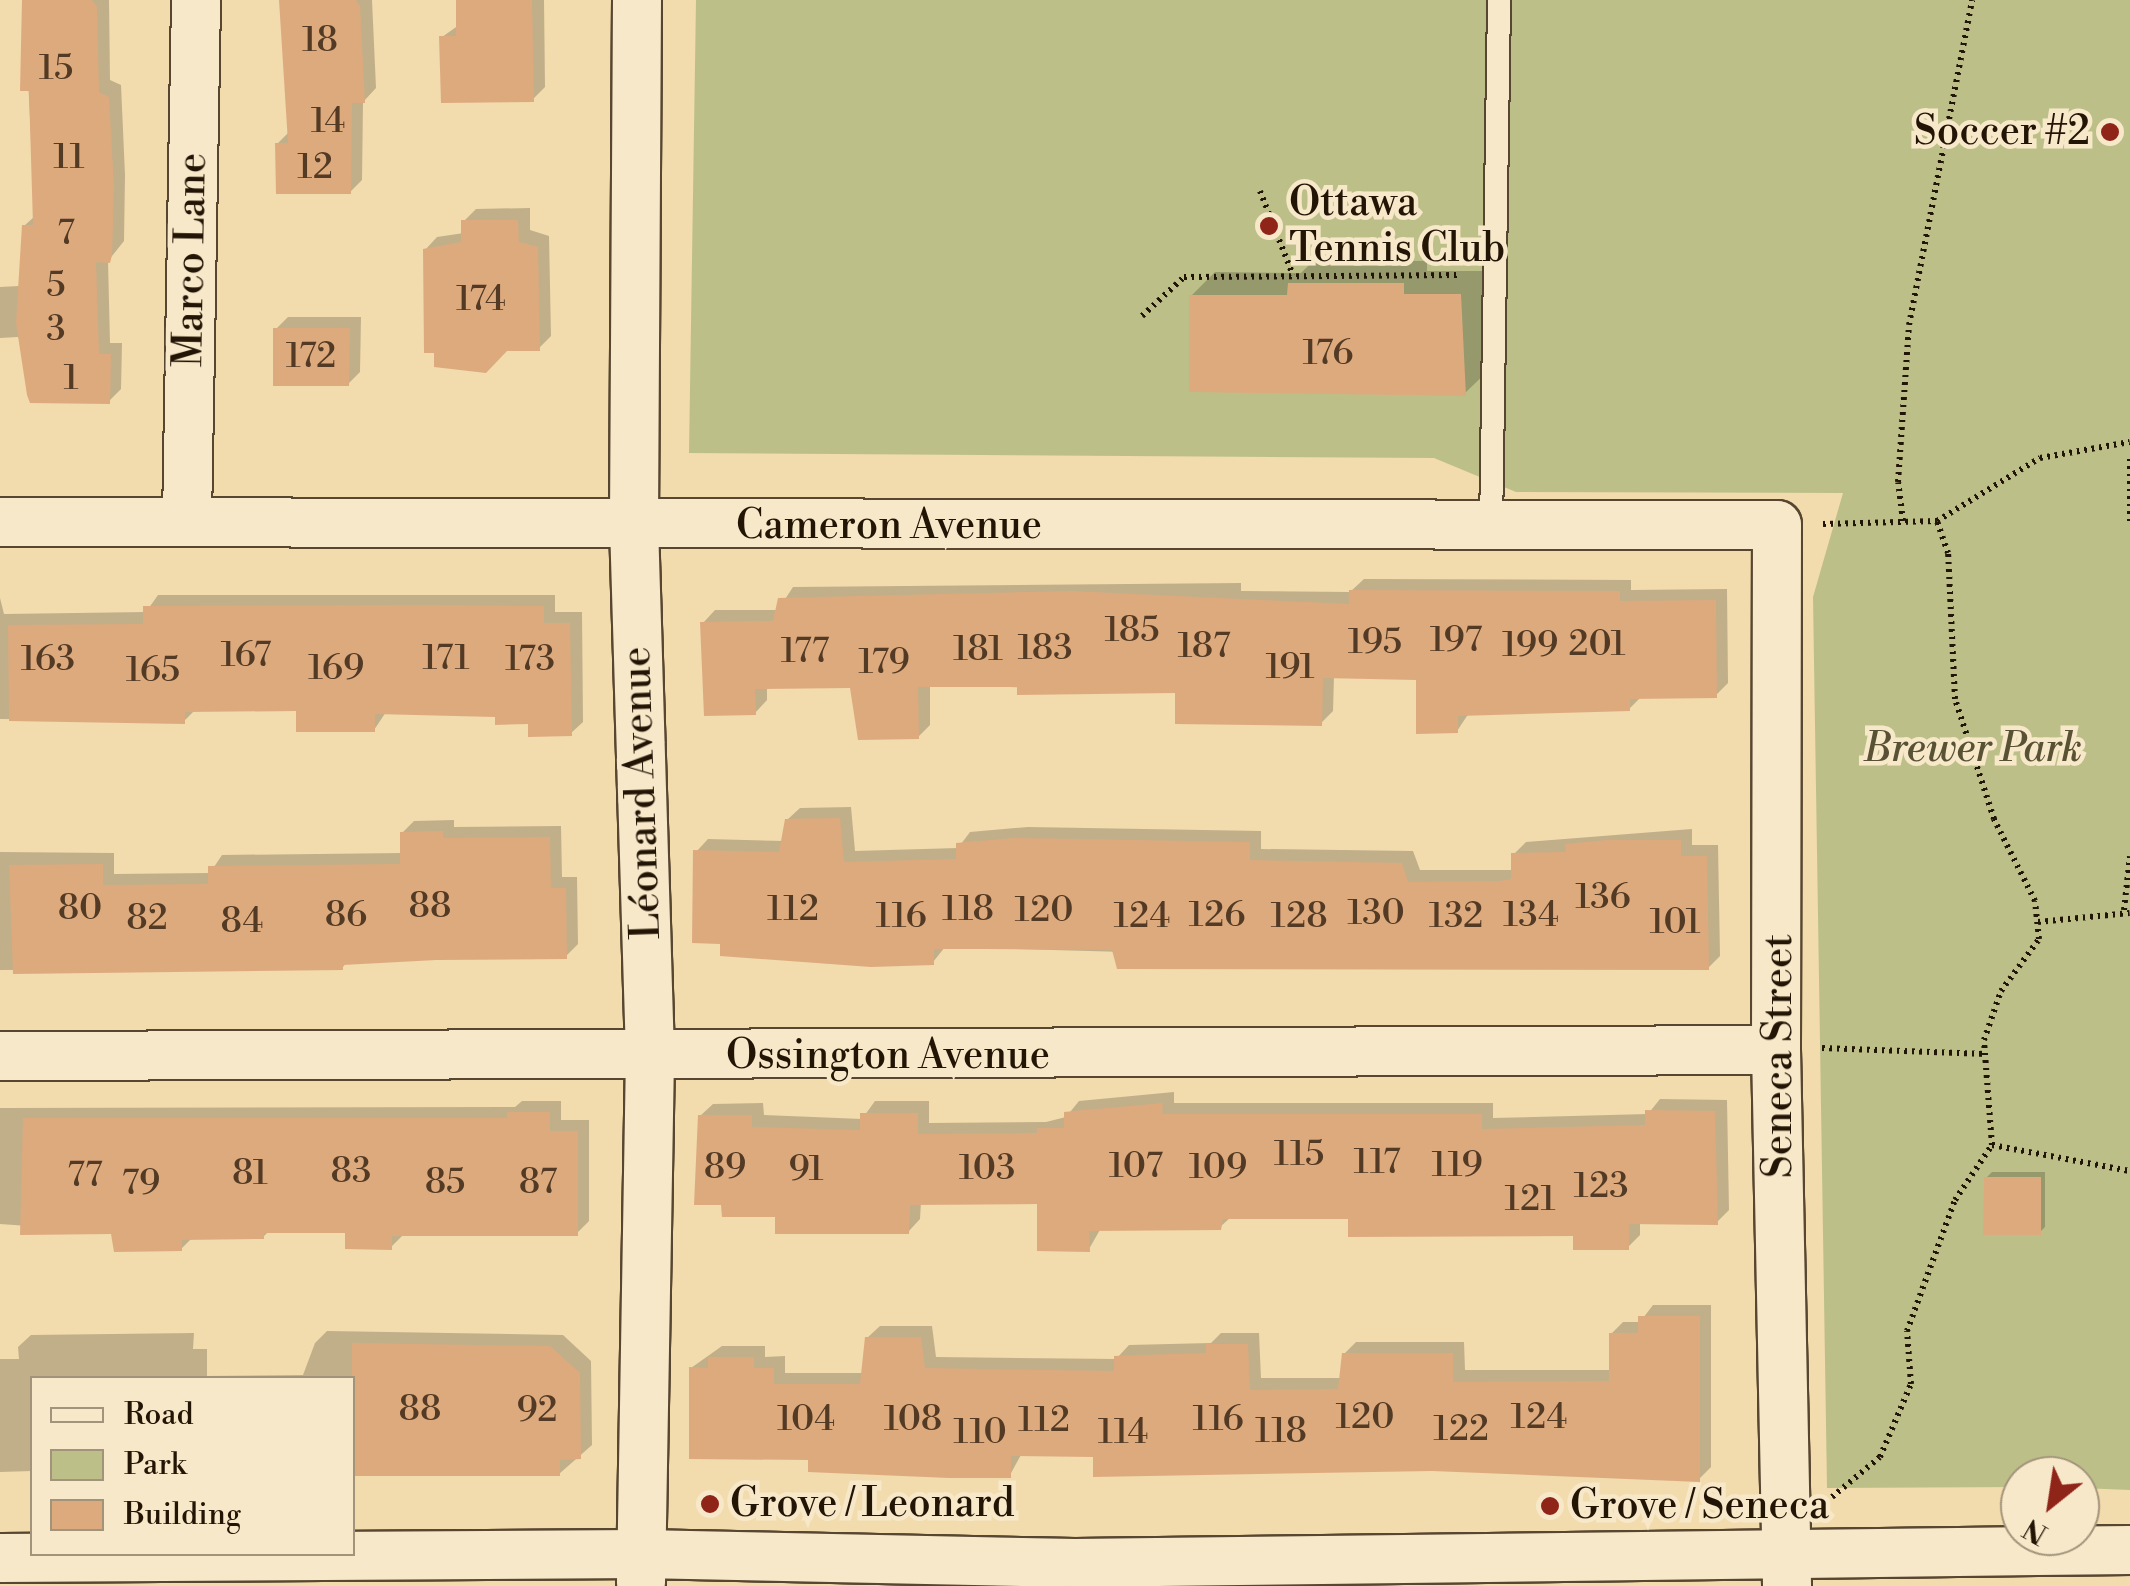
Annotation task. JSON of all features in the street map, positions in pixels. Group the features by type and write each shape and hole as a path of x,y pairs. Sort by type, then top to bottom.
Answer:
{"street":[{"name":"Marco Lane","path":"186,520 196,0"},
{"name":"Léonard Avenue","path":"637,0 634,525 650,1056 641,1570"},
{"name":"Cameron Avenue","path":"0,522 1491,529 1777,526"},
{"name":"Seneca Street","path":"1777,526 1776,1050 1787,1570"},
{"name":"Ossington Avenue","path":"0,1056 1776,1050"},
{"path":"0,1558 641,1570 1074,1563 1787,1570 2130,1550"}],"lane":[{"path":"1491,529 1500,0"}],"path":[{"path":"1902,521 1898,482 1909,325 1972,0"},
{"path":"1260,192 1293,276"},
{"path":"1142,316 1184,277 1495,275"},
{"path":"1777,526 1937,521 2040,458 2130,442"},
{"path":"2130,458 2130,521"},
{"path":"1829,1500 1880,1457 1912,1384 1907,1331 1955,1200 1992,1145 1984,1040 2001,991 2039,939 2035,901 1994,819 1954,699 1948,553 1937,521"},
{"path":"2038,922 2127,912 2130,856"},
{"path":"1776,1050 1986,1054"},
{"path":"1992,1145 2130,1171"}],"green space":[{"name":"Brewer Park","path":"696,0 2130,0 2130,1490 2100,1489 2100,1456 2000,1456 2000,1487 1827,1488 1813,597 1843,493 1516,492 1434,458 689,453"}],"building":[{"path":"22,0 92,0 97,7 99,92 109,97 114,188 112,255 110,263 96,262 99,354 111,354 110,404 30,403 27,395 16,323 22,225 33,225 29,91 20,91"},
{"path":"279,0 356,0 360,6 365,103 352,103 351,194 276,194 275,143 288,143"},
{"path":"456,0 532,0 534,102 441,103 439,36 456,36"},
{"path":"461,220 518,220 519,242 538,247 540,351 507,351 486,373 434,367 434,353 424,353 423,249 461,242"},
{"path":"1288,283 1404,283 1404,294 1461,294 1466,396 1189,392 1189,295 1287,295"},
{"path":"273,328 350,328 349,386 273,386"},
{"path":"1349,590 1620,591 1620,601 1716,600 1717,698 1630,699 1630,711 1458,716 1458,733 1416,734 1416,680 1323,678 1322,726 1175,724 1175,693 1017,695 1017,687 918,687 919,739 858,740 850,688 755,689 756,715 704,716 700,622 773,621 778,598 1071,591 1349,604"},
{"path":"143,606 544,606 544,623 570,623 572,736 528,737 528,724 495,725 495,717 375,714 375,732 296,732 296,711 185,712 185,724 9,721 8,625 143,624"},
{"path":"840,818 844,862 956,859 956,843 1014,838 1250,842 1250,860 1402,863 1408,882 1511,879 1511,853 1566,852 1565,844 1681,840 1681,856 1707,856 1709,970 1117,969 1112,950 986,949 934,949 934,965 871,967 720,956 720,944 692,943 693,850 779,852 785,819"},
{"path":"443,831 443,838 550,837 551,888 566,888 567,959 436,960 343,965 343,970 13,974 9,865 103,864 103,885 208,884 208,866 400,864 400,832"},
{"path":"1163,1103 1162,1114 1482,1114 1482,1129 1645,1125 1645,1110 1715,1111 1718,1225 1629,1224 1629,1250 1573,1250 1573,1236 1348,1237 1348,1219 1223,1219 1221,1230 1089,1231 1090,1252 1037,1251 1037,1204 910,1205 909,1234 775,1234 775,1217 722,1217 721,1205 694,1205 698,1115 752,1115 752,1127 860,1130 860,1113 918,1113 918,1134 1037,1133 1037,1128 1064,1128 1064,1112"},
{"path":"507,1112 550,1112 550,1131 578,1131 578,1236 392,1236 392,1250 345,1249 345,1233 264,1233 264,1239 182,1240 182,1251 114,1252 111,1234 20,1235 23,1118 507,1118"},
{"path":"1984,1177 2041,1177 2041,1235 1983,1235"},
{"path":"1638,1316 1700,1316 1700,1482 1432,1471 1093,1477 1093,1457 1011,1456 1011,1478 949,1478 808,1472 808,1460 689,1459 689,1367 708,1368 708,1357 754,1357 754,1368 774,1368 774,1384 860,1384 865,1337 921,1337 925,1368 1114,1371 1114,1356 1206,1353 1206,1344 1248,1344 1250,1390 1338,1389 1342,1353 1453,1353 1453,1382 1609,1381 1609,1333 1638,1333"},
{"path":"352,1343 550,1346 580,1373 581,1459 560,1460 560,1476 355,1476"}],"place":[{"name":"Soccer #2","path":"2110,132"},
{"name":"Ottawa Tennis Club","path":"1269,226"},
{"name":"Grove / Leonard","path":"710,1504"},
{"name":"Grove / Seneca","path":"1550,1506"}]}
